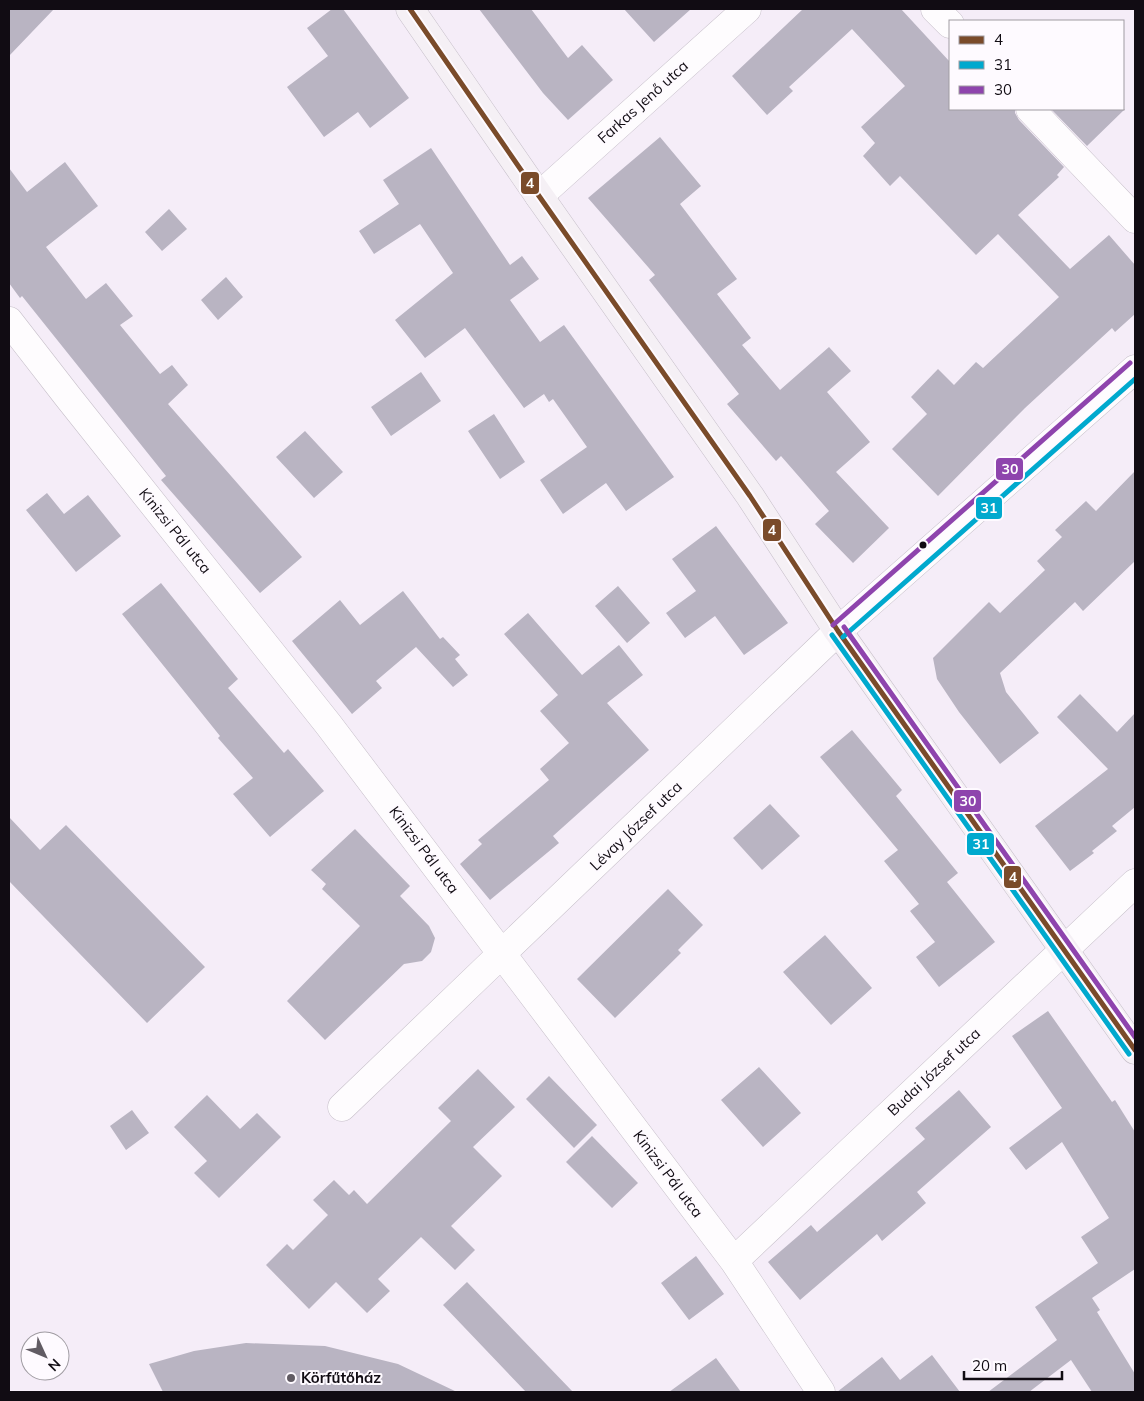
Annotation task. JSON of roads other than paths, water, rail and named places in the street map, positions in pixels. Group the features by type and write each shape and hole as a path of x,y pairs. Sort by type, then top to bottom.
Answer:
{"street":[{"path":"410,9 750,496 838,631 1135,1050"},
{"name":"Farkas Jenő utca","path":"539,196 747,9"},
{"path":"935,9 949,23"},
{"path":"1031,110 1135,219"},
{"name":"Kinizsi Pál utca","path":"9,321 328,724 503,954 734,1261 821,1392"},
{"name":"Lévay József utca","path":"342,1107 838,631 1135,369"},
{"name":"Budai József utca","path":"734,1261 1135,883"}],"place":[{"name":"Körfűtőház","path":"291,1378"}]}
